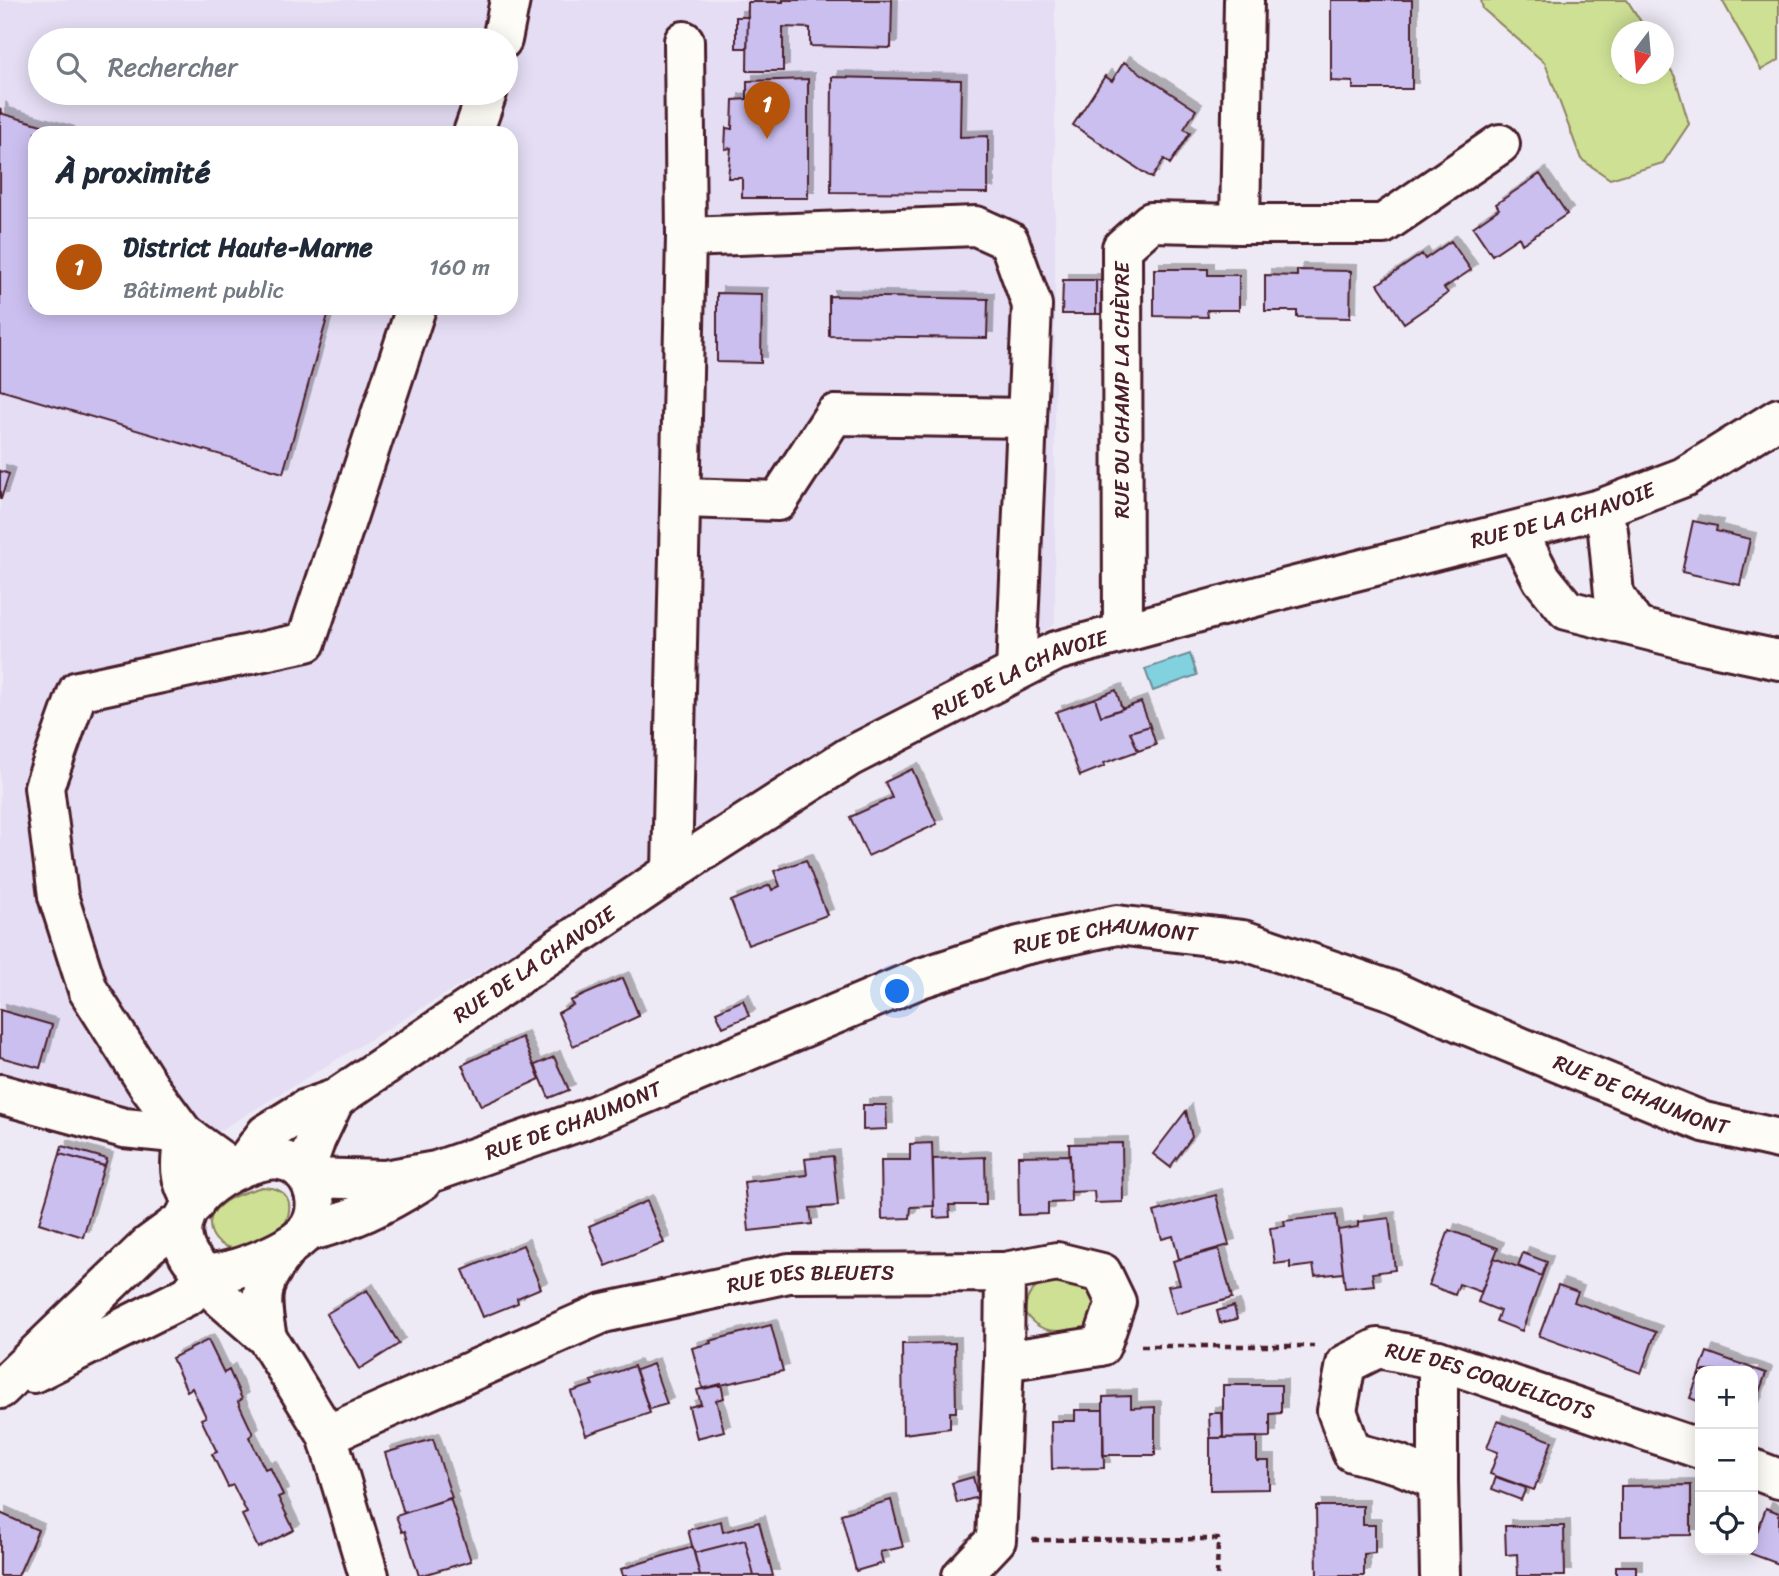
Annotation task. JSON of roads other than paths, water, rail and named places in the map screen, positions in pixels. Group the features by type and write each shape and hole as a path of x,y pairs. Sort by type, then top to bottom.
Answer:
{"street":[{"path":"504,28 510,0"},
{"path":"1240,224 1244,0"},
{"path":"672,871 687,237 684,41"},
{"path":"475,126 483,105"},
{"name":"RUE DU CHAMP LA CHÈVRE","path":"1123,632 1122,248 1150,222 1383,224 1500,144"},
{"path":"687,237 976,226 1009,241 1032,305 1016,671"},
{"path":"239,1168 184,1134 150,1088 88,990 58,897 44,787 78,691 306,642 414,315"},
{"path":"681,498 778,500 834,415 1027,418"},
{"name":"RUE DE LA CHAVOIE","path":"239,1168 266,1134 306,1109 335,1099 672,871 849,757 1056,651 1288,588 1600,509 1684,477 1779,418"},
{"path":"1600,509 1608,531 1614,594 1635,626"},
{"path":"1517,531 1542,579 1567,610 1779,660"},
{"name":"RUE DE CHAUMONT","path":"306,1175 385,1180 436,1171 583,1120 921,978 1019,946 1117,925 1243,940 1395,992 1464,1024 1704,1122 1779,1139"},
{"path":"0,1094 124,1128 184,1134"},
{"path":"306,1175 316,1139 335,1099"},
{"path":"184,1134 180,1164 188,1212 181,1234 184,1249 206,1285 267,1338 327,1435 369,1576"},
{"path":"0,1390 149,1245 188,1212 206,1189 239,1168 257,1161 275,1159 291,1163 306,1175 316,1201 314,1217 270,1269 263,1285 261,1306 267,1338"},
{"name":"RUE DE CHAUMONT","path":"298,1238 340,1224 392,1200 436,1171"},
{"path":"0,1390 298,1238"},
{"name":"RUE DES BLEUETS","path":"327,1435 603,1313 789,1273 1005,1272 1057,1262 1102,1273 1116,1303 1101,1346 1004,1361"},
{"path":"962,1576 996,1540 1005,1272"},
{"name":"RUE DES COQUELICOTS","path":"1437,1481 1398,1464 1352,1452 1336,1411 1346,1364 1378,1348 1438,1360 1695,1447"},
{"path":"1438,1360 1437,1481 1440,1576"},
{"path":"1758,1471 1779,1479"}],"water":[{"path":"1190,654 1197,675 1153,691 1145,669"}],"place":[{"name":"District Haute-Marne","path":"767,139"}]}
